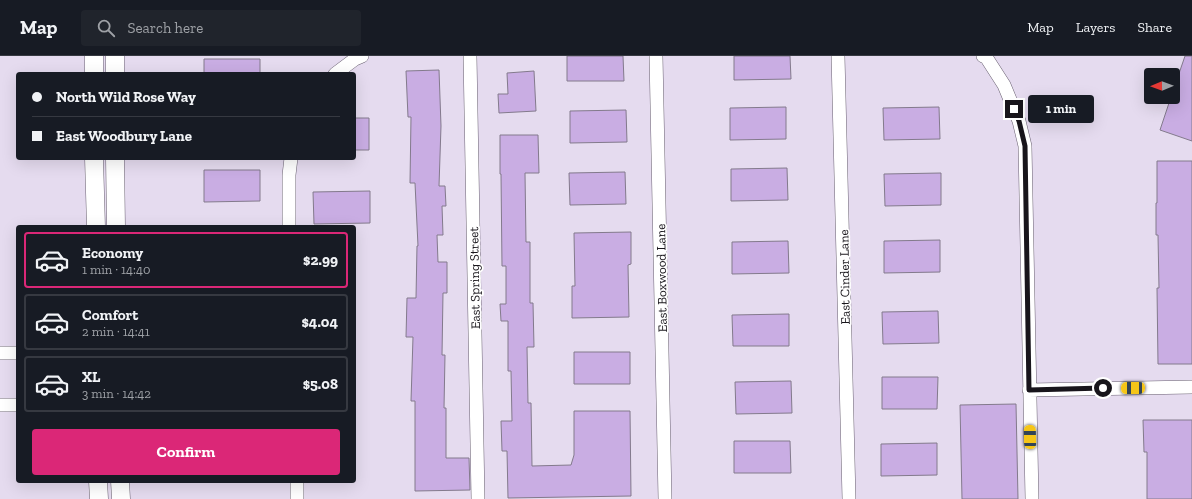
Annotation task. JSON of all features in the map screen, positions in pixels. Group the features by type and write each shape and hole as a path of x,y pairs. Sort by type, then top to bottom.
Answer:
{"street":[{"path":"94,56 94,72"},
{"path":"115,56 115,72"},
{"path":"338,72 355,59 362,56"},
{"name":"East Spring Street","path":"470,56 478,499"},
{"name":"East Boxwood Lane","path":"656,56 665,499"},
{"name":"East Cinder Lane","path":"838,56 848,499"},
{"path":"984,57 1004,85 1019,121 1025,146 1032,499"},
{"path":"94,160 96,225"},
{"path":"115,160 116,225"},
{"path":"289,225 289,176 291,160"},
{"path":"0,353 16,353"},
{"path":"1029,390 1192,387"},
{"path":"0,405 16,405"},
{"path":"98,483 99,499"},
{"path":"120,483 121,499"},
{"path":"297,483 297,499"}],"building":[{"path":"567,56 623,56 624,81 567,81"},
{"path":"734,56 790,56 791,79 734,80"},
{"path":"1185,56 1192,56 1192,141 1160,130 1169,104 1180,104 1180,71"},
{"path":"204,59 260,59 260,72 204,72"},
{"path":"439,70 441,126 439,186 445,186 446,206 442,206 443,235 437,235 438,262 447,262 447,293 443,293 442,355 445,355 444,408 446,408 446,458 469,458 470,490 415,491 415,401 411,401 413,337 406,337 407,298 416,298 418,246 415,183 410,183 411,117 408,117 406,71"},
{"path":"534,71 536,111 499,113 498,94 508,94 507,73"},
{"path":"786,107 786,139 730,140 730,108"},
{"path":"939,107 940,139 884,140 883,108"},
{"path":"626,110 627,142 570,143 570,111"},
{"path":"356,118 369,118 369,150 356,150"},
{"path":"500,135 538,135 539,173 525,173 526,242 530,242 530,303 533,303 534,347 527,347 528,403 531,403 532,466 571,465 574,455 574,411 630,411 631,496 508,498 507,451 502,451 501,421 512,421 511,371 508,371 508,321 501,321 500,304 506,304 506,266 502,266"},
{"path":"1157,161 1192,161 1192,364 1158,364 1157,288 1159,288 1158,235 1156,235"},
{"path":"787,168 788,200 731,201 731,169"},
{"path":"204,170 260,170 260,201 204,202"},
{"path":"625,172 626,204 570,205 569,173"},
{"path":"941,173 941,205 885,206 884,174"},
{"path":"370,191 370,223 314,224 313,192"},
{"path":"631,232 631,264 628,265 629,317 572,318 572,286 575,286 574,233"},
{"path":"940,240 940,272 884,273 884,241"},
{"path":"788,241 789,273 732,274 732,242"},
{"path":"938,311 939,343 883,344 882,312"},
{"path":"789,314 789,346 733,346 732,315"},
{"path":"574,352 630,352 630,384 574,384"},
{"path":"882,377 938,377 937,409 882,409"},
{"path":"791,381 792,413 736,414 735,382"},
{"path":"1016,404 1018,499 962,499 960,405"},
{"path":"1143,420 1192,420 1192,499 1147,499 1147,452 1144,452"},
{"path":"734,441 790,441 791,473 734,473"},
{"path":"937,443 937,475 881,476 881,444"}],"route":[{"path":"1014,109 1019,121 1025,146 1029,390 1103,388"}]}
